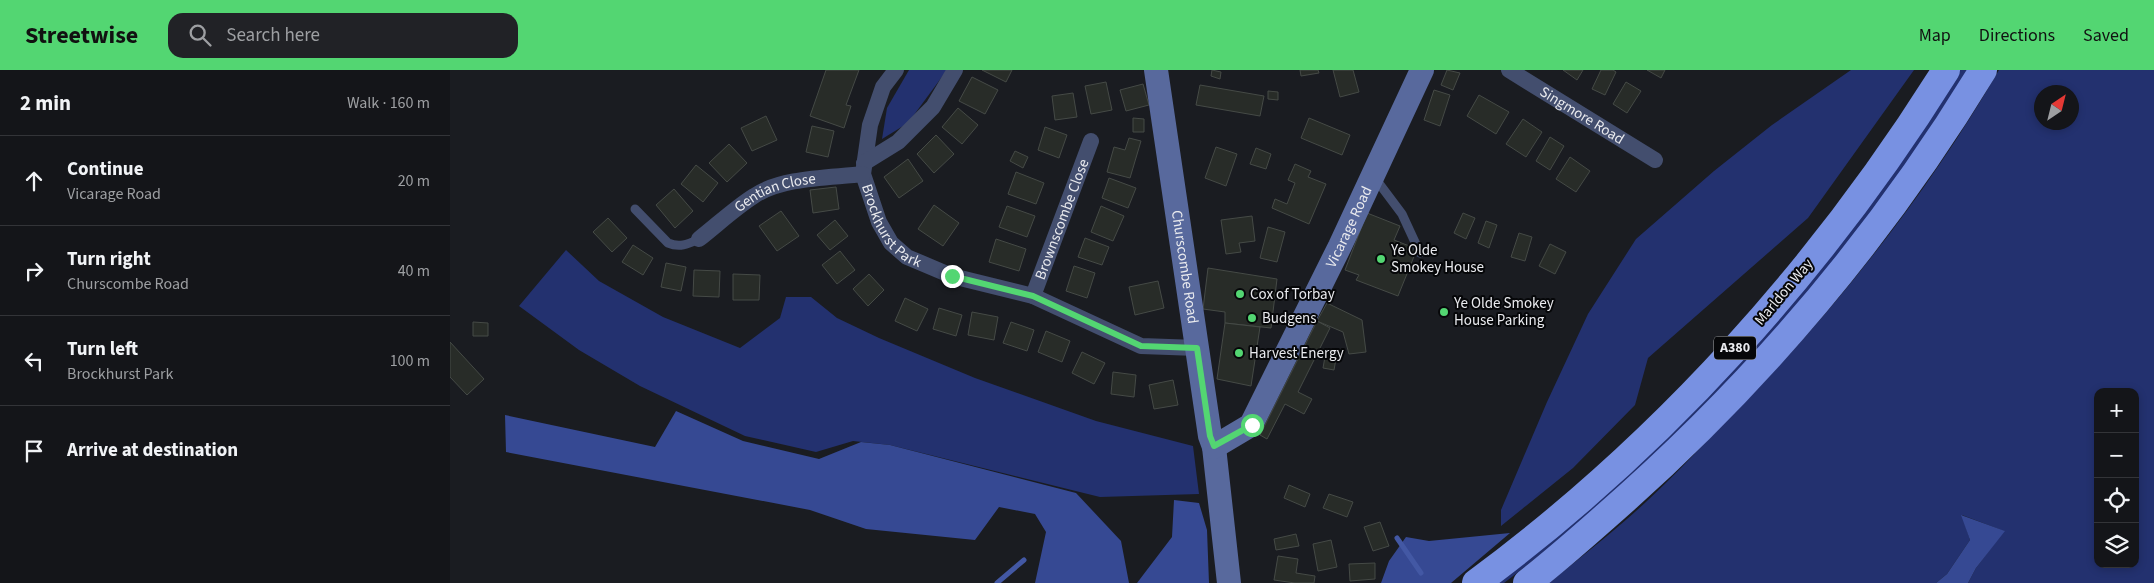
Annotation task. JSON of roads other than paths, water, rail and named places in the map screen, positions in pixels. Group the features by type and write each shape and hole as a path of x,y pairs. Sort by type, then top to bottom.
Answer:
{"highway":[{"name":"Marldon Way","path":"1476,583 1535,538 1623,461 1708,377 1747,335 1811,261 1855,205 1889,158 1946,70"},
{"name":"Marldon Way","path":"1527,583 1639,488 1726,403 1780,345 1897,200 1934,148 1983,70"}],"street":[{"name":"Brockhurst Park","path":"896,70 883,87 870,125 863,169 879,222 891,243 907,257 952,276 1033,296 1141,346 1197,348"},
{"name":"Churscombe Road","path":"1156,70 1210,436 1214,446 1230,583"},
{"name":"Vicarage Road","path":"1214,446 1252,425 1326,288 1373,176 1422,70"},
{"name":"Singmore Road","path":"1509,70 1655,160"},
{"name":"Brockhurst Park","path":"863,169 898,142 933,107 955,71"},
{"name":"Brownscombe Close","path":"1033,296 1091,141"},
{"name":"Gentian Close","path":"699,239 755,195 770,188 784,183 863,169"}],"lane":[{"path":"1373,176 1402,214 1420,253"},
{"path":"635,209 668,243 675,246 684,246 699,239"}],"waterway":[{"path":"1397,538 1421,573"},
{"path":"997,583 1024,560"}],"place":[{"name":"Ye Olde Smokey House","path":"1381,259"},
{"name":"Cox of Torbay","path":"1240,294"},
{"name":"Ye Olde Smokey House Parking","path":"1444,312"},
{"name":"Budgens","path":"1252,318"},
{"name":"Harvest Energy","path":"1239,353"}]}
